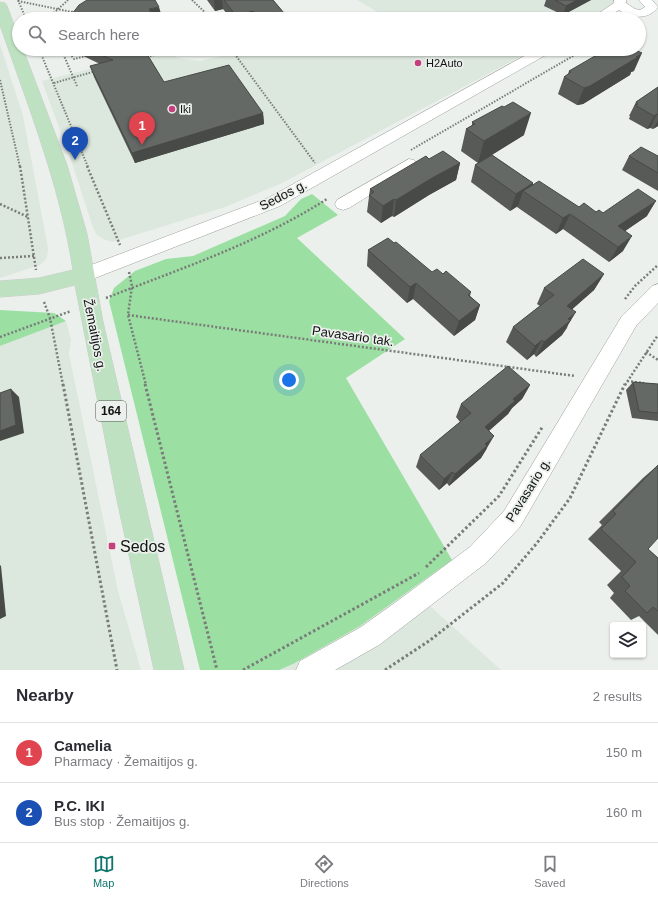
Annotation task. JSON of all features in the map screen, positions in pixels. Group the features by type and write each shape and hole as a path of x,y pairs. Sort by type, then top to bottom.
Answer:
{"main road":[{"name":"Žemaitijos g.","path":"0,6 12,39"},
{"name":"Žemaitijos g.","path":"18,56 58,165 77,234 89,305 130,500 169,670"},
{"name":"Sedos g.","path":"0,289 38,286 84,275"}],"street":[{"path":"605,12 620,1 624,9 633,12"},
{"path":"643,12 652,5"},
{"name":"Sedos g.","path":"84,275 274,202 534,56"},
{"path":"343,204 409,164"},
{"name":"Pavasario g.","path":"309,670 370,636 405,611 478,555 512,519 630,321 658,291"}],"path":[{"path":"18,0 72,12 78,8"},
{"path":"18,0 23,12"},
{"path":"54,12 68,0"},
{"path":"192,0 205,12"},
{"path":"43,56 125,259 132,286 128,315 217,670"},
{"path":"63,56 77,86"},
{"path":"72,56 74,59 87,56"},
{"path":"140,59 151,56"},
{"path":"237,56 302,149 326,173"},
{"path":"54,83 103,69"},
{"path":"0,80 9,109 28,217 38,286 50,318 117,670"},
{"path":"0,204 28,217"},
{"path":"0,258 34,256"},
{"path":"622,302 635,286 658,265"},
{"path":"0,337 89,305 132,286"},
{"name":"Pavasario tak.","path":"128,315 575,376"},
{"path":"385,670 429,641 503,582 537,543 570,498 627,381 658,335"},
{"path":"646,352 658,360"},
{"path":"571,383 579,370"},
{"path":"627,381 650,384"},
{"path":"243,670 422,571 499,496 545,423"}],"shaded area":[{"path":"357,0 614,0 614,3 601,12 378,12"},
{"path":"0,44 23,116 48,248 47,258 40,265 0,278"},
{"path":"141,56 175,56 178,58 200,61 221,56 522,56 280,184 225,207 113,242 103,239 97,235 93,228 73,166 42,81"},
{"path":"66,321 71,340 69,354 118,591 141,670 0,670 0,346"},
{"path":"411,589 501,670 279,670 293,664 360,626"}],"green space":[{"path":"312,194 338,215 297,238 405,339 346,378 452,560 360,626 293,664 279,670 200,670 109,301 114,288 135,271 166,259 193,256 285,216 301,199"},
{"path":"0,310 54,313 66,321 0,346"}],"building":[{"path":"87,0 155,0 159,7 149,9 150,12 74,12 79,5"},
{"path":"224,0 273,0 283,12 253,11 233,12"},
{"path":"555,0 577,0 566,6"},
{"path":"104,56 148,56 164,82 229,65 263,113 132,153 90,66 113,60"},
{"path":"595,56 638,57 590,86 584,88 564,77 571,72 569,71"},
{"path":"658,87 658,115 657,114 654,116 635,105 638,104 636,102"},
{"path":"513,102 531,113 484,141 466,129 475,124 472,122 502,106 504,107"},
{"path":"641,147 658,156 658,173 629,156"},
{"path":"443,151 460,163 383,206 369,195 374,192 370,189 426,156 429,159"},
{"path":"492,155 533,183 516,194 475,165"},
{"path":"539,181 579,207 584,203 596,212 599,210 603,213 638,189 656,201 618,226 632,236 618,247 570,214 563,218 523,191"},
{"path":"388,238 394,243 396,242 432,272 437,269 443,274 446,271 471,292 468,295 480,305 459,321 416,283 410,287 368,250"},
{"path":"583,259 604,274 567,306 576,312 568,319 571,320 544,342 542,340 535,346 513,327 554,295 544,288"},
{"path":"508,366 530,385 513,399 515,401 485,427 494,436 485,444 487,446 455,474 452,472 444,479 420,455 471,413 461,404"},
{"path":"633,382 658,384 658,413 639,411"},
{"path":"11,389 16,425 0,431 0,393"},
{"path":"658,465 658,538 648,549 658,558 658,611 653,607 647,613 625,591 630,586 622,577 636,562 601,529 616,514 613,511"}],"place":[{"name":"H2Auto","path":"418,63"},
{"name":"Iki","path":"172,109"},
{"name":"Camelia","path":"142,145"},
{"name":"P.C. IKI","path":"75,160"},
{"name":"Sedos","path":"112,546"}]}
